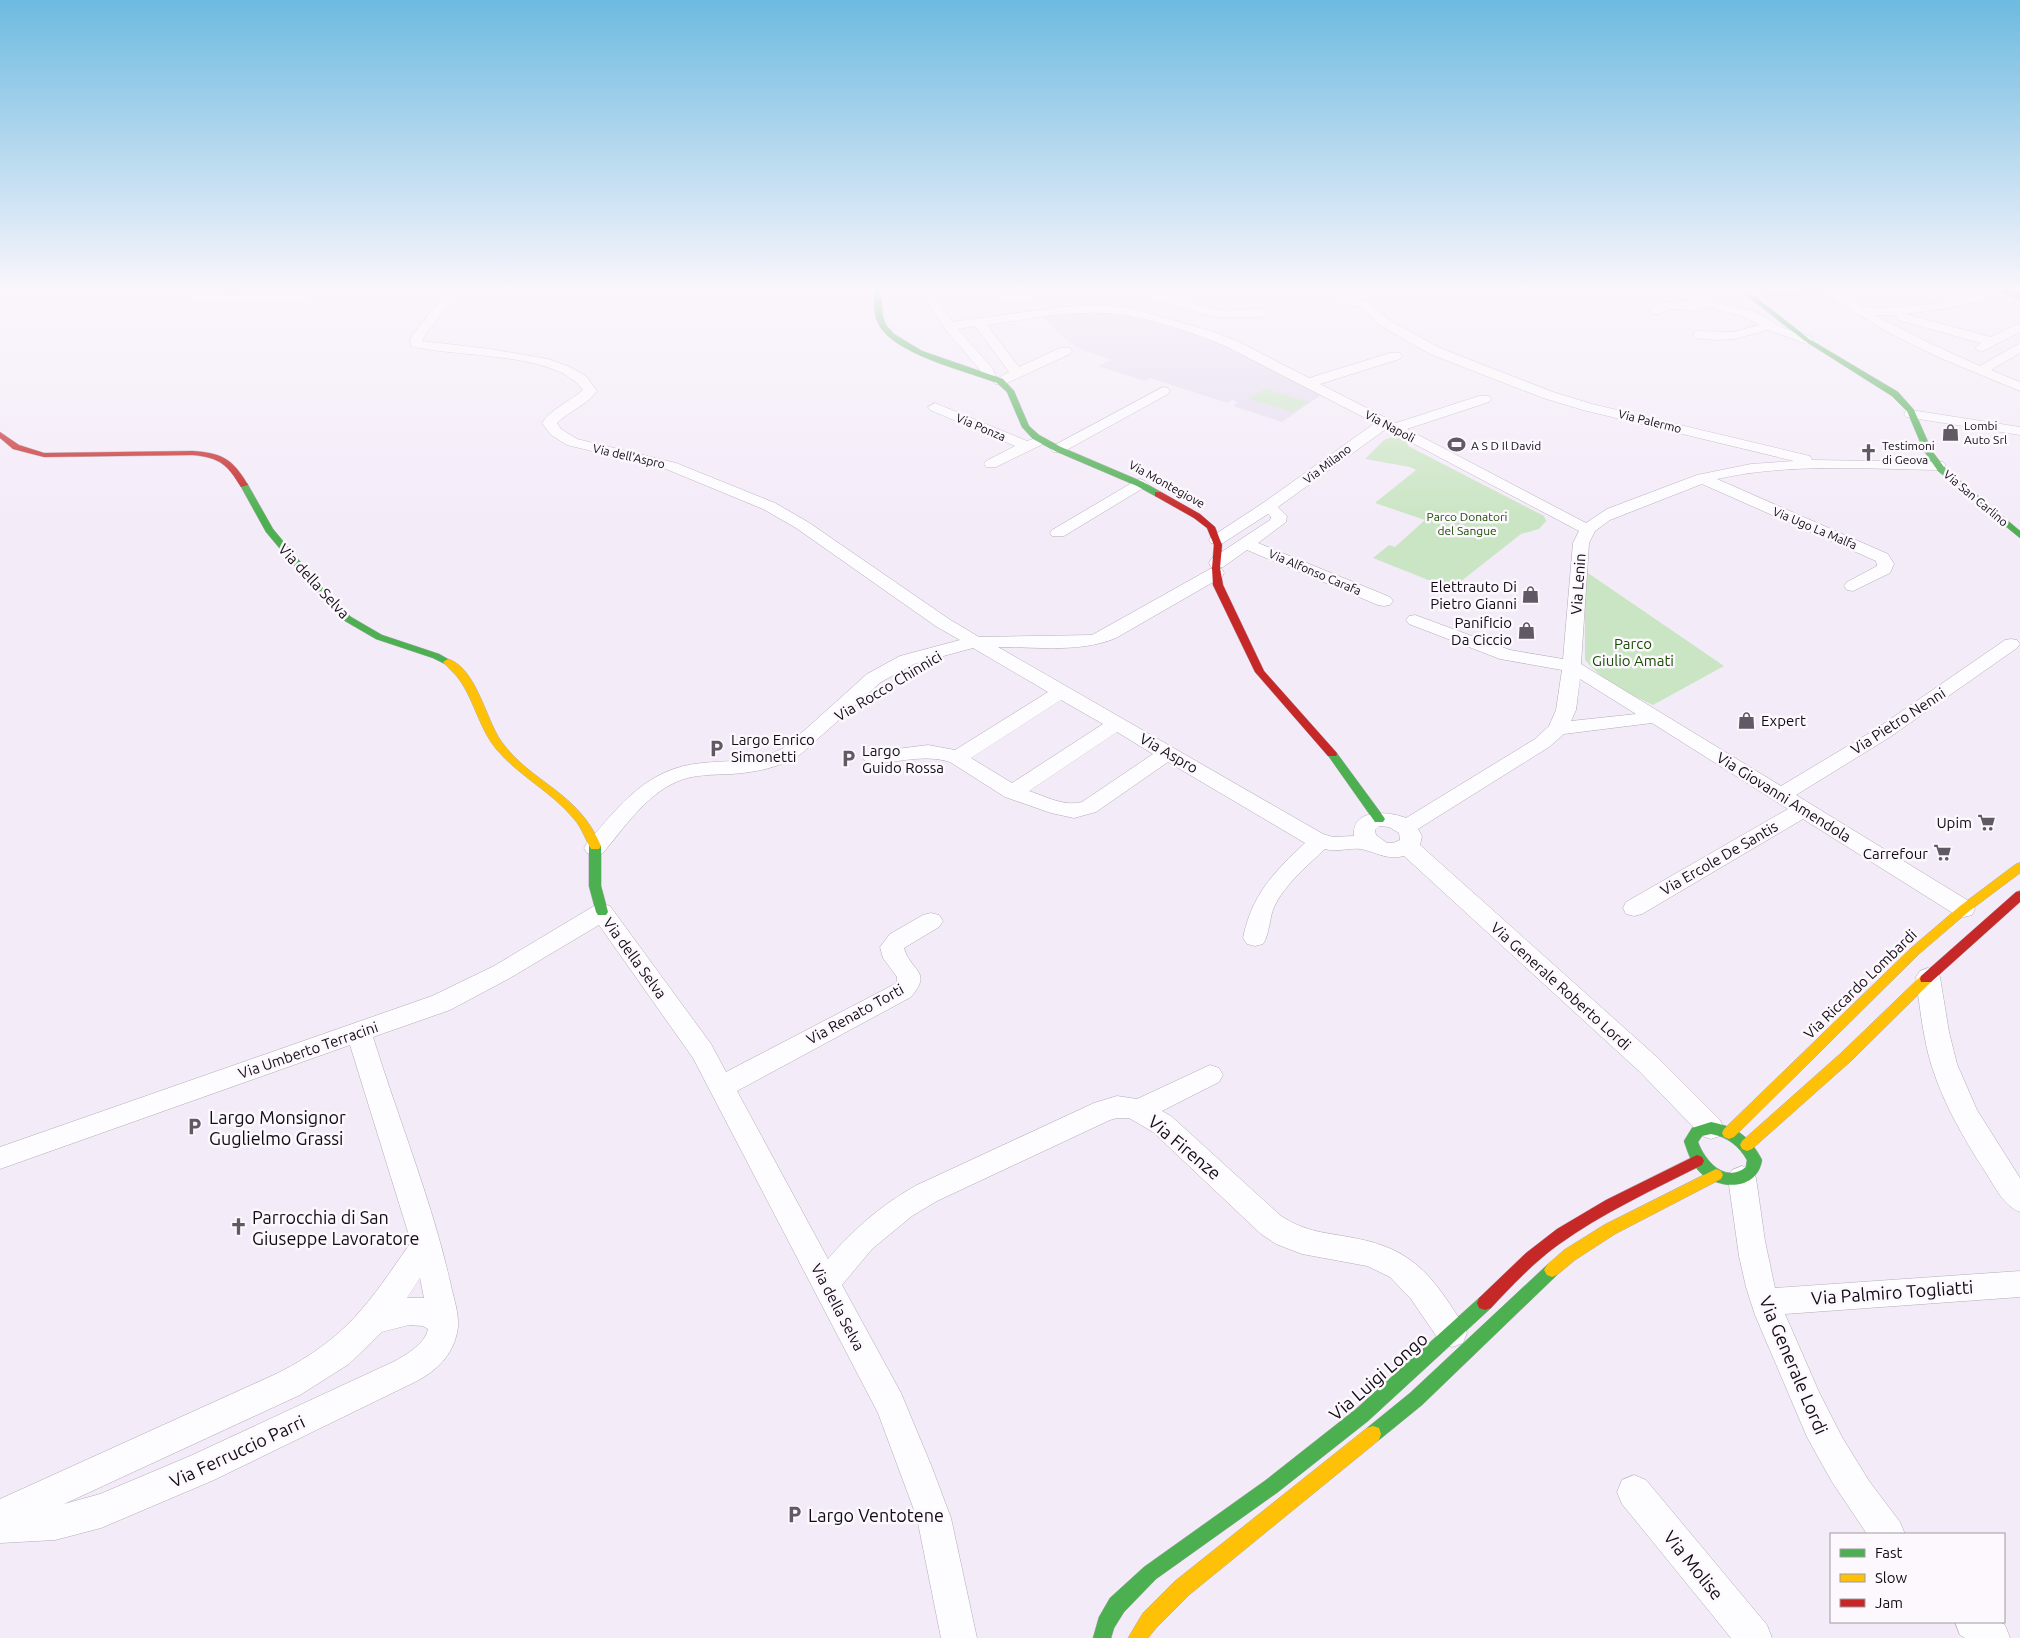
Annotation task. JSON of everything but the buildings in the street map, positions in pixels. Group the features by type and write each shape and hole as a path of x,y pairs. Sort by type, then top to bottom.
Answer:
{"street":[{"name":"Via dell'Aspro","path":"553,364 565,369 588,386 590,391 550,420 549,426 559,435 581,445 667,465 778,510 802,524 935,618 975,642"},
{"path":"957,364 994,378 1017,373 1037,364"},
{"path":"982,364 994,378"},
{"path":"1010,364 1017,373"},
{"name":"Via Napoli","path":"1270,364 1588,530"},
{"path":"1308,384 1369,364"},
{"name":"Via Palermo","path":"1470,364 1548,395 1588,407 1829,465"},
{"name":"Via San Carlino","path":"1847,364 1888,389 1902,400 1911,414 1928,451 1938,465 2020,535"},
{"path":"1965,364 2020,387"},
{"path":"1981,371 1992,364"},
{"name":"Via Montegiove","path":"994,378 1010,391 1034,443 1058,449 1140,484 1202,519 1211,527 1217,540"},
{"path":"1058,449 1163,391"},
{"name":"Via Milano","path":"1217,540 1390,426 1484,399"},
{"name":"Via Ponza","path":"935,407 1034,443"},
{"path":"1911,414 2020,431"},
{"name":"Via della Selva","path":"0,434 16,448 44,455 198,453 213,454 225,459 240,479 274,537 342,614 371,633 442,658 461,673 469,684 486,725 498,745 519,766 566,802 590,832 595,848 594,880 602,912 691,1035 721,1087 890,1404 925,1490 941,1545 959,1638"},
{"path":"991,464 1034,443"},
{"path":"1588,530 1597,522 1621,509 1703,479 1725,473 1829,465 1938,465"},
{"name":"Via Ugo La Malfa","path":"1703,479 1882,558 1886,568 1854,586"},
{"path":"1058,533 1140,484"},
{"path":"1216,568 1279,520 1279,516 1269,506"},
{"name":"Via Lenin","path":"1558,729 1566,710 1572,666 1581,543 1588,530"},
{"path":"1217,540 1216,568 1219,588 1260,672 1277,694 1330,752 1379,819"},
{"name":"Via Alfonso Carafa","path":"1247,544 1384,601"},
{"name":"Via Rocco Chinnici","path":"595,848 640,798 664,779 692,770 774,762 789,754 825,723 950,648 975,642 1080,642 1096,640 1110,634 1216,568"},
{"path":"1415,620 1506,655 1572,666"},
{"name":"Via Aspro","path":"975,642 1321,841 1333,844 1368,842"},
{"name":"Via Pietro Nenni","path":"1782,795 1883,733 2011,644"},
{"name":"Via Giovanni Amendola","path":"1572,666 1964,909"},
{"path":"957,758 1062,691"},
{"path":"1406,837 1393,821 1379,819 1372,821 1364,828 1364,837 1374,846 1388,850 1402,849 1406,837 1542,743 1558,729 1655,716"},
{"path":"1012,792 1118,723"},
{"path":"873,758 928,751 957,758 1012,792 1058,808 1080,811 1089,807 1168,753"},
{"name":"Via Ercole De Santis","path":"1634,908 1804,809"},
{"name":"Via Generale Roberto Lordi","path":"1406,837 1720,1130"},
{"path":"1256,938 1261,910 1273,888 1321,841"},
{"name":"Via Riccardo Lombardi","path":"1697,1161 1691,1148 1691,1141 1697,1132 1720,1130 1915,951 1964,909 2020,868"},
{"path":"1747,1146 2020,895"},
{"name":"Via Umberto Terracini","path":"0,1158 423,1010 463,992 526,959 602,912"},
{"name":"Via Renato Torti","path":"721,1087 902,991 909,983 909,975 895,958 892,947 898,940 931,921"},
{"path":"1928,978 1940,1052 1953,1089 1971,1126 2018,1193"},
{"name":"Via Ferruccio Parri","path":"0,1526 55,1523 80,1518 142,1495 414,1367 436,1347 442,1335 443,1322 427,1243 359,1032"},
{"path":"1139,1110 1210,1075"},
{"name":"Via Firenze","path":"825,1284 851,1252 874,1229 914,1200 1103,1111 1117,1107 1139,1110 1172,1131 1271,1225 1286,1236 1306,1243 1375,1255 1401,1268 1420,1288 1452,1333"},
{"path":"1137,1638 1150,1620 1182,1588 1416,1399 1533,1287 1563,1261 1610,1231 1729,1177 1749,1175 1754,1169 1755,1162 1747,1146 1720,1130"},
{"path":"1697,1161 1729,1177"},
{"name":"Via Luigi Longo","path":"1102,1638 1106,1624 1117,1605 1150,1573 1272,1486 1316,1452 1375,1403 1524,1264 1552,1241 1591,1216 1697,1161"},
{"name":"Via Generale Lordi","path":"1729,1177 1754,1255 1765,1302 1799,1385 1821,1430 1862,1500 1887,1533"},
{"path":"0,1516 301,1378 342,1351 372,1322 427,1243"},
{"name":"Via Palmiro Togliatti","path":"1765,1302 2020,1284"},
{"path":"372,1322 405,1311 421,1310 432,1314 443,1322"},
{"name":"Via Molise","path":"1634,1492 1754,1638"},
{"path":"1974,1623 1992,1638"}],"shaded area":[{"path":"1101,364 1260,364 1321,395 1282,422 1233,406 1238,402 1232,400 1227,403 1150,378 1145,381 1098,366"}],"green space":[{"path":"1265,389 1309,402 1293,412 1249,399"},
{"name":"Parco Donatori del Sangue","path":"1395,436 1406,440 1408,446 1544,516 1546,521 1539,529 1521,534 1451,589 1373,558 1389,545 1395,547 1425,520 1375,503 1416,470 1410,467 1365,459 1384,440"},
{"name":"Parco Giulio Amati","path":"1585,571 1724,666 1653,705 1608,681 1585,660"}],"traffic: fast":[{"path":"953,364 1000,381 1010,391 1026,427 1036,437 1058,449 1140,484 1158,494"},
{"path":"1847,364 1895,394 1910,410 1928,451 1941,469 2020,535"},
{"path":"244,485 269,530 315,585 348,619 379,637 436,656 448,662"},
{"path":"1332,754 1379,819"},
{"path":"595,846 595,886 602,912"},
{"path":"1711,1128 1722,1130 1740,1140 1748,1148 1754,1160 1753,1170 1745,1176 1734,1179 1720,1177 1708,1170 1697,1159 1691,1141 1697,1132 1711,1128"},
{"path":"1373,1434 1416,1399 1552,1270"},
{"path":"1102,1638 1106,1624 1117,1605 1150,1573 1272,1486 1362,1415 1485,1303"}],"traffic: slow":[{"path":"448,662 465,679 486,725 499,746 510,758 553,792 579,817 589,830 595,846"},
{"path":"1729,1133 1915,951 1964,909 2020,867"},
{"path":"1747,1145 1846,1057 1926,979"},
{"path":"1552,1270 1570,1255 1609,1229 1716,1175"},
{"path":"1137,1638 1150,1620 1182,1588 1373,1434"}],"traffic: jam":[{"path":"0,434 16,447 44,455 193,453 211,455 229,464 244,485"},
{"path":"1158,494 1197,516 1211,527 1218,545 1216,568 1218,585 1260,672 1332,754"},
{"path":"1926,979 2020,895"},
{"path":"1485,1303 1551,1241 1611,1204 1697,1161"}],"place":[{"name":"Lombi Auto Srl","path":"1950,432"},
{"name":"A S D Il David","path":"1457,445"},
{"name":"Testimoni di Geova","path":"1868,452"},
{"name":"Elettrauto Di Pietro Gianni","path":"1531,595"},
{"name":"Panificio Da Ciccio","path":"1526,631"},
{"name":"Expert","path":"1747,720"},
{"name":"Largo Enrico Simonetti","path":"717,748"},
{"name":"Largo Guido Rossa","path":"848,759"},
{"name":"Upim","path":"1986,822"},
{"name":"Carrefour","path":"1942,853"},
{"name":"Largo Monsignor Guglielmo Grassi","path":"195,1127"},
{"name":"Parrocchia di San Giuseppe Lavoratore","path":"238,1227"},
{"name":"Largo Ventotene","path":"794,1515"}]}
